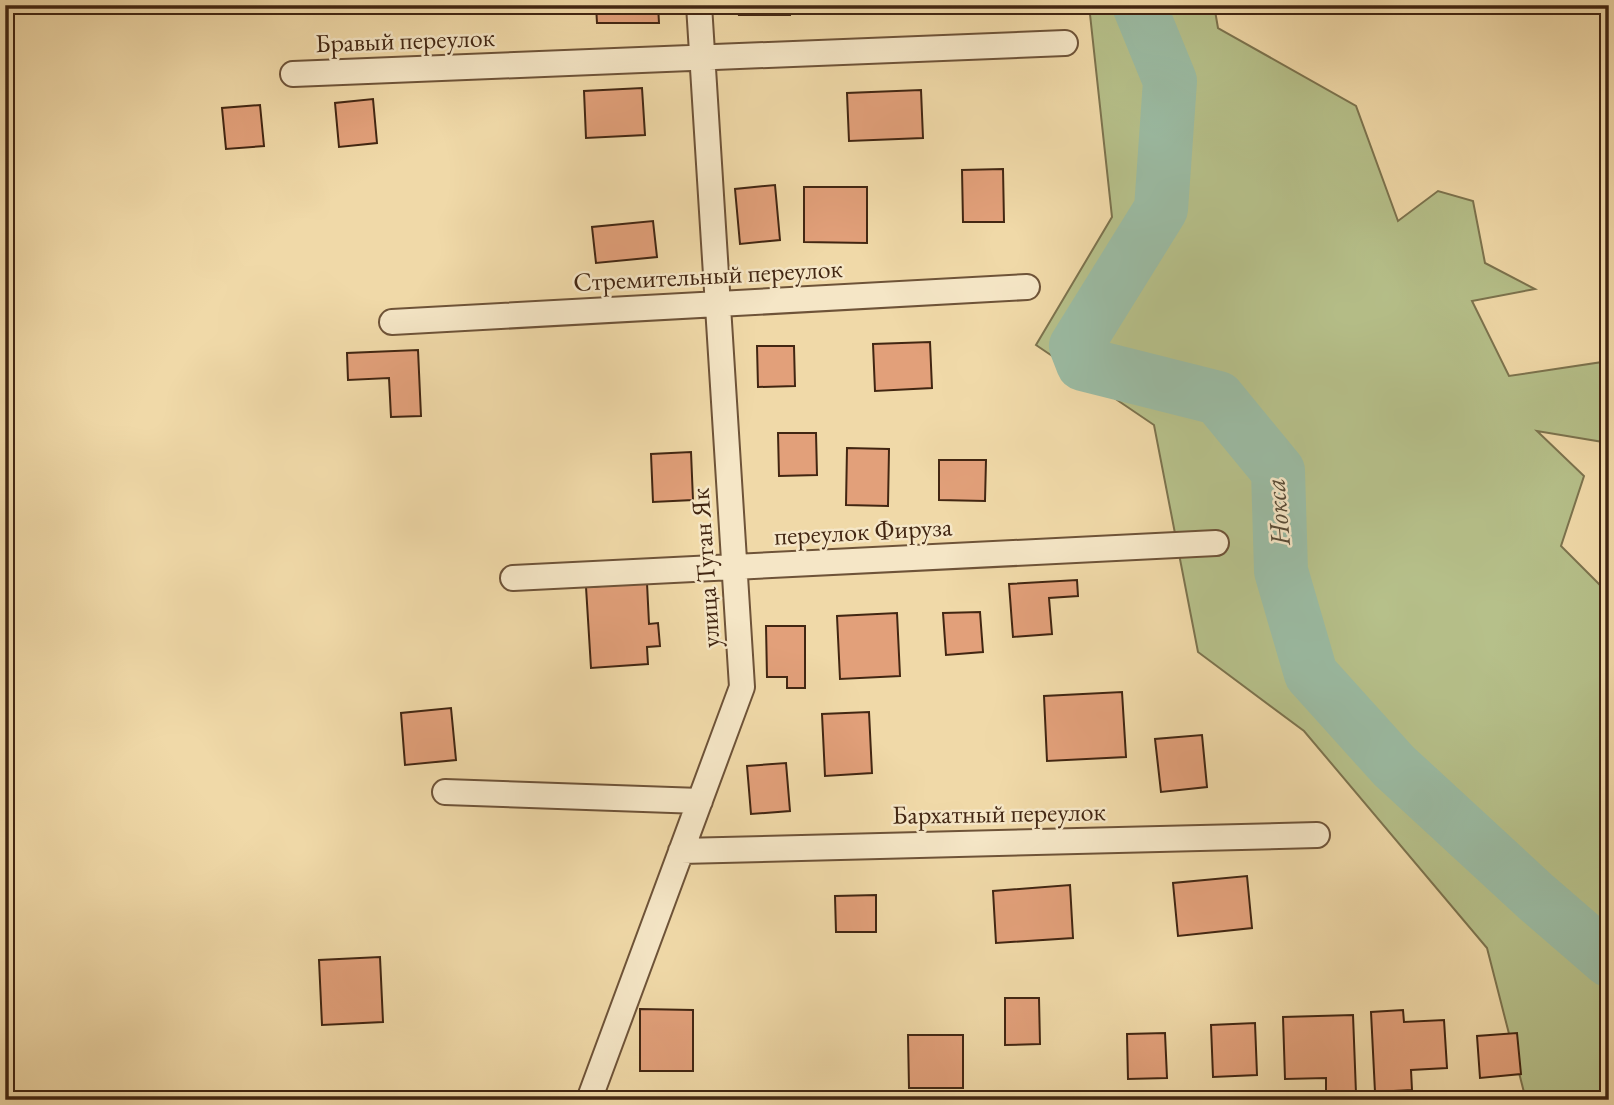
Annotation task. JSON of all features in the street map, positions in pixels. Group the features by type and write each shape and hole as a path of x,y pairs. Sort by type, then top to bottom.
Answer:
{"street":[{"name":"улица Туган Як","path":"589,1100 742,687 699,5"},
{"name":"Бравый переулок","path":"293,74 1065,43"},
{"name":"Стремительный переулок","path":"392,322 1027,288"},
{"name":"переулок Фируза","path":"513,578 1216,543"},
{"path":"445,792 700,801"},
{"name":"Бархатный переулок","path":"681,851 1317,835"}],"green space":[{"path":"1089,5 1214,5 1218,28 1356,106 1398,221 1438,191 1473,201 1485,263 1535,289 1472,301 1509,376 1609,361 1609,443 1537,431 1584,476 1561,546 1609,591 1609,1100 1526,1100 1487,948 1304,731 1198,652 1154,425 1036,345 1112,217"}],"building":[{"path":"596,5 658,5 659,23 597,23"},
{"path":"740,5 790,5 790,15 739,15"},
{"path":"642,88 645,135 586,138 584,91"},
{"path":"921,90 923,138 849,141 847,93"},
{"path":"373,99 377,143 339,147 335,103"},
{"path":"260,105 264,146 226,149 222,108"},
{"path":"1003,169 1004,222 963,222 962,170"},
{"path":"775,185 780,240 740,244 735,189"},
{"path":"804,187 867,187 867,243 804,242"},
{"path":"653,221 657,257 596,263 592,227"},
{"path":"930,342 932,388 875,391 873,344"},
{"path":"757,346 794,346 795,386 758,387"},
{"path":"418,350 421,416 391,417 389,378 348,380 347,353"},
{"path":"778,433 816,433 817,475 779,476"},
{"path":"847,448 889,449 888,506 846,505"},
{"path":"691,452 693,500 653,502 651,454"},
{"path":"939,460 986,460 985,501 939,500"},
{"path":"1077,580 1078,596 1049,598 1052,634 1013,637 1009,584"},
{"path":"647,583 649,624 658,623 660,646 647,647 648,664 591,668 586,587"},
{"path":"980,612 983,652 946,655 943,613"},
{"path":"897,613 900,676 840,679 837,616"},
{"path":"766,626 805,626 805,688 787,688 787,677 767,677"},
{"path":"1122,692 1126,757 1047,761 1044,696"},
{"path":"451,708 456,760 405,765 401,713"},
{"path":"869,712 872,773 825,776 822,714"},
{"path":"1202,735 1207,787 1161,792 1155,739"},
{"path":"786,763 790,811 751,814 747,766"},
{"path":"1247,876 1252,928 1178,936 1173,883"},
{"path":"1070,885 1073,938 996,943 993,891"},
{"path":"876,895 876,932 836,932 835,896"},
{"path":"380,957 383,1022 322,1025 319,960"},
{"path":"1005,998 1039,998 1040,1044 1005,1045"},
{"path":"640,1009 693,1010 693,1071 640,1071"},
{"path":"1403,1010 1404,1022 1444,1020 1447,1068 1411,1070 1412,1090 1375,1092 1371,1012"},
{"path":"1353,1015 1356,1093 1326,1094 1326,1078 1285,1079 1283,1017"},
{"path":"1255,1023 1257,1075 1213,1077 1211,1025"},
{"path":"1165,1033 1167,1078 1128,1079 1127,1034"},
{"path":"1517,1033 1521,1074 1480,1078 1477,1036"},
{"path":"908,1035 963,1035 963,1088 909,1088"}],"waterway":[{"name":"Нокса","path":"1139,5 1170,81 1161,209 1076,346 1083,364 1218,398 1278,471 1281,571 1311,674 1394,766 1536,897 1609,960"}]}
